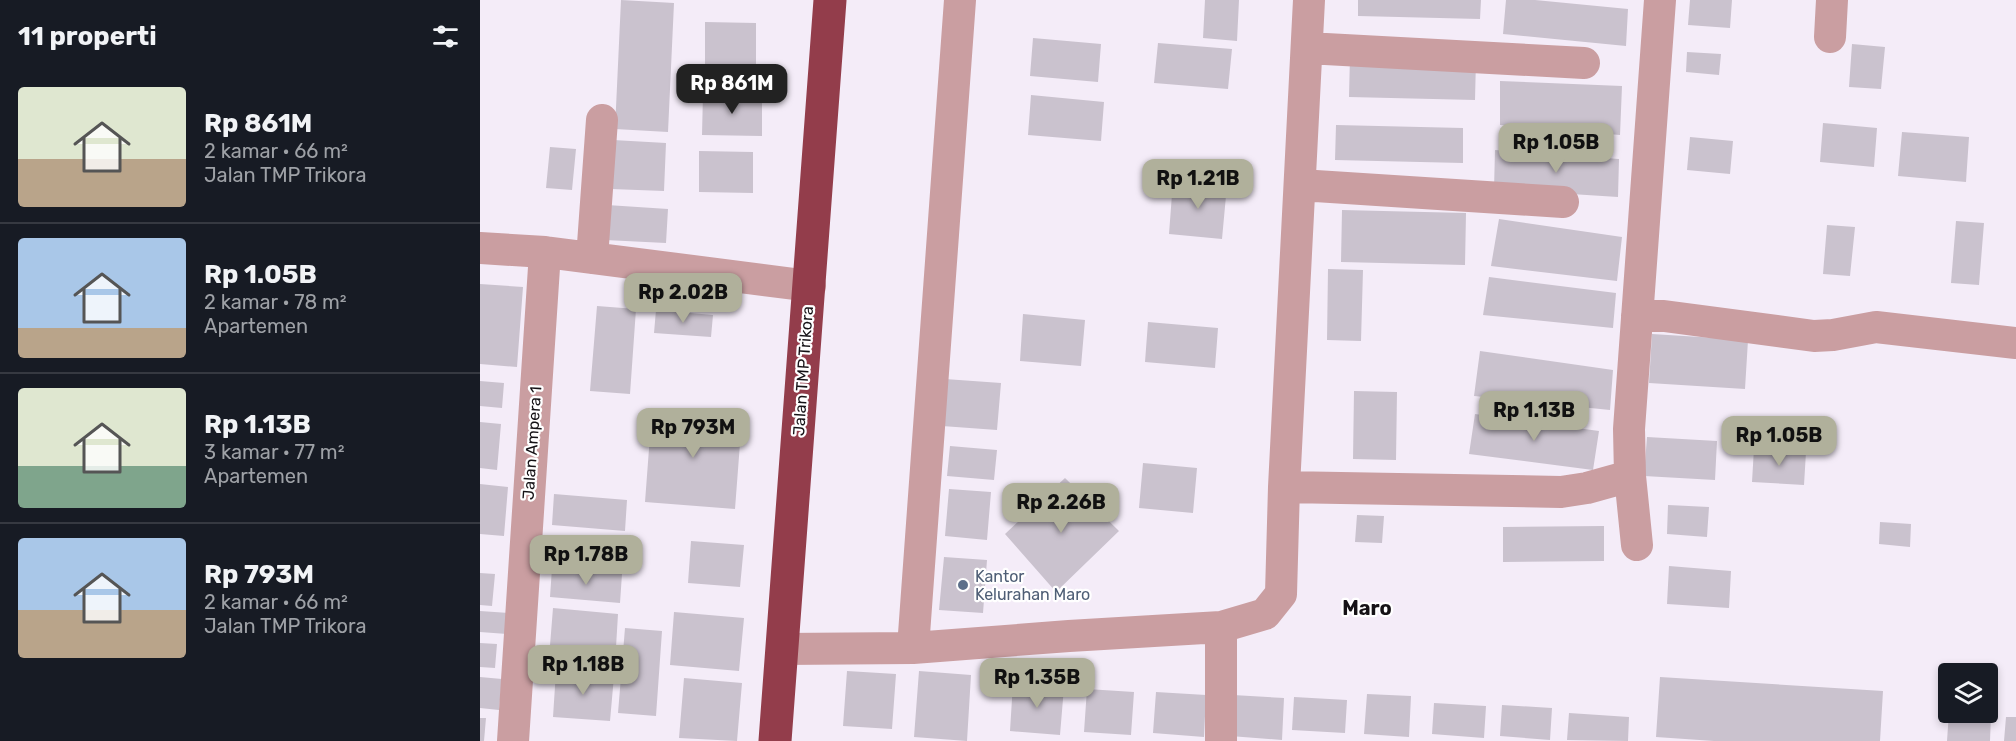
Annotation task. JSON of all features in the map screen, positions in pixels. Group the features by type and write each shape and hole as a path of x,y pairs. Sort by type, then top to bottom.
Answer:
{"highway":[{"name":"Jalan TMP Trikora","path":"775,741 830,0"}],"street":[{"path":"913,648 960,0"},
{"path":"782,648 913,648 1221,627 1265,615 1281,594 1284,487 1309,0"},
{"path":"1637,545 1630,476 1629,429 1660,0"},
{"path":"1830,37 1832,0"},
{"path":"1307,48 1584,63"},
{"path":"592,258 602,120"},
{"path":"1300,185 1563,202"},
{"path":"480,248 545,252 810,286"},
{"name":"Jalan Ampera 1","path":"513,741 545,252"},
{"path":"1637,316 1664,316 1814,336 1876,327 2016,343"},
{"path":"1284,487 1561,492 1587,488 1630,476"},
{"path":"1221,627 1221,741"}],"building":[{"path":"621,0 674,3 668,132 615,129"},
{"path":"1205,0 1239,0 1237,41 1203,38"},
{"path":"1358,0 1481,0 1480,19 1358,16"},
{"path":"1506,0 1535,0 1628,9 1626,46 1503,34"},
{"path":"1690,0 1732,0 1730,28 1688,25"},
{"path":"705,22 756,23 756,65 705,64"},
{"path":"1033,38 1101,44 1098,82 1030,76"},
{"path":"1158,43 1232,49 1228,89 1154,83"},
{"path":"1852,44 1885,47 1881,89 1849,87"},
{"path":"1687,52 1721,54 1719,75 1686,72"},
{"path":"1350,56 1476,59 1475,100 1349,97"},
{"path":"1500,81 1622,86 1620,135 1500,125"},
{"path":"703,93 762,94 762,136 702,135"},
{"path":"1031,95 1104,102 1101,141 1028,135"},
{"path":"1823,123 1877,128 1874,167 1820,162"},
{"path":"1336,125 1463,128 1463,163 1335,160"},
{"path":"1902,132 1969,137 1966,182 1898,176"},
{"path":"1690,137 1733,141 1730,174 1687,170"},
{"path":"613,140 666,143 664,191 611,189"},
{"path":"550,147 576,149 572,190 546,188"},
{"path":"1495,150 1619,159 1618,197 1494,189"},
{"path":"699,151 753,152 753,193 699,192"},
{"path":"1173,181 1227,185 1222,239 1169,234"},
{"path":"607,205 668,209 666,243 605,240"},
{"path":"1342,210 1466,213 1465,265 1341,262"},
{"path":"1499,219 1622,237 1617,281 1491,266"},
{"path":"1956,221 1984,223 1979,285 1951,283"},
{"path":"1827,225 1855,227 1850,276 1823,274"},
{"path":"1328,269 1363,270 1361,341 1327,340"},
{"path":"1489,277 1616,293 1613,328 1483,315"},
{"path":"480,284 523,287 517,367 480,364"},
{"path":"597,306 636,309 630,394 590,391"},
{"path":"656,310 713,315 711,337 654,333"},
{"path":"1023,314 1085,320 1081,366 1020,361"},
{"path":"1148,322 1218,328 1215,368 1145,362"},
{"path":"1652,334 1748,340 1745,389 1649,383"},
{"path":"1480,351 1613,370 1610,410 1474,396"},
{"path":"945,379 1001,383 997,430 942,426"},
{"path":"480,381 504,383 502,408 480,406"},
{"path":"1354,391 1397,392 1396,460 1353,459"},
{"path":"652,409 742,417 735,509 645,502"},
{"path":"1475,414 1599,431 1593,470 1469,454"},
{"path":"480,422 501,424 497,470 480,468"},
{"path":"1647,437 1717,441 1715,480 1644,476"},
{"path":"950,446 997,450 994,480 947,476"},
{"path":"1754,448 1806,452 1804,485 1752,482"},
{"path":"1143,463 1197,468 1193,513 1139,508"},
{"path":"1065,478 1119,531 1056,592 1005,534"},
{"path":"480,484 508,487 504,536 480,534"},
{"path":"949,489 991,492 987,540 945,536"},
{"path":"554,494 627,500 625,531 552,525"},
{"path":"1668,505 1709,507 1707,537 1667,534"},
{"path":"1357,515 1384,516 1382,543 1355,542"},
{"path":"1880,522 1911,524 1910,547 1879,544"},
{"path":"1604,526 1604,561 1503,562 1503,527"},
{"path":"691,541 744,545 740,587 688,583"},
{"name":"Kantor Kelurahan Maro","path":"944,557 987,560 983,613 939,610"},
{"path":"1669,566 1731,571 1729,608 1667,604"},
{"path":"552,568 622,574 620,603 550,597"},
{"path":"480,573 495,574 492,606 480,605"},
{"path":"553,608 618,614 615,664 549,658"},
{"path":"480,611 509,613 507,634 480,632"},
{"path":"674,612 744,618 739,671 670,665"},
{"path":"625,628 662,631 656,716 618,713"},
{"path":"480,643 497,644 495,668 480,667"},
{"path":"556,671 614,676 610,721 553,717"},
{"path":"847,671 896,674 892,729 843,726"},
{"path":"919,671 971,675 967,741 914,737"},
{"path":"480,677 502,679 499,710 480,708"},
{"path":"1660,677 1883,691 1880,741 1714,741 1656,737"},
{"path":"684,678 742,683 737,741 679,738"},
{"path":"1013,683 1064,687 1060,735 1010,731"},
{"path":"1087,689 1134,692 1131,735 1084,732"},
{"path":"1156,692 1206,695 1204,737 1153,733"},
{"path":"1367,694 1411,696 1409,737 1364,734"},
{"path":"1233,695 1284,698 1282,740 1230,736"},
{"path":"1294,697 1347,700 1345,733 1292,730"},
{"path":"1434,703 1486,706 1484,738 1432,734"},
{"path":"1502,705 1552,708 1550,740 1500,736"},
{"path":"1569,713 1629,717 1628,741 1567,740"},
{"path":"2006,717 2016,717 2016,741 2004,741"},
{"path":"480,718 486,718 484,741 480,741"},
{"path":"1948,723 1991,723 1990,741 1947,741"}],"place":[{"name":"Kantor Kelurahan Maro","path":"963,585"}],"district":[{"name":"Maro","path":"1367,608"}]}
